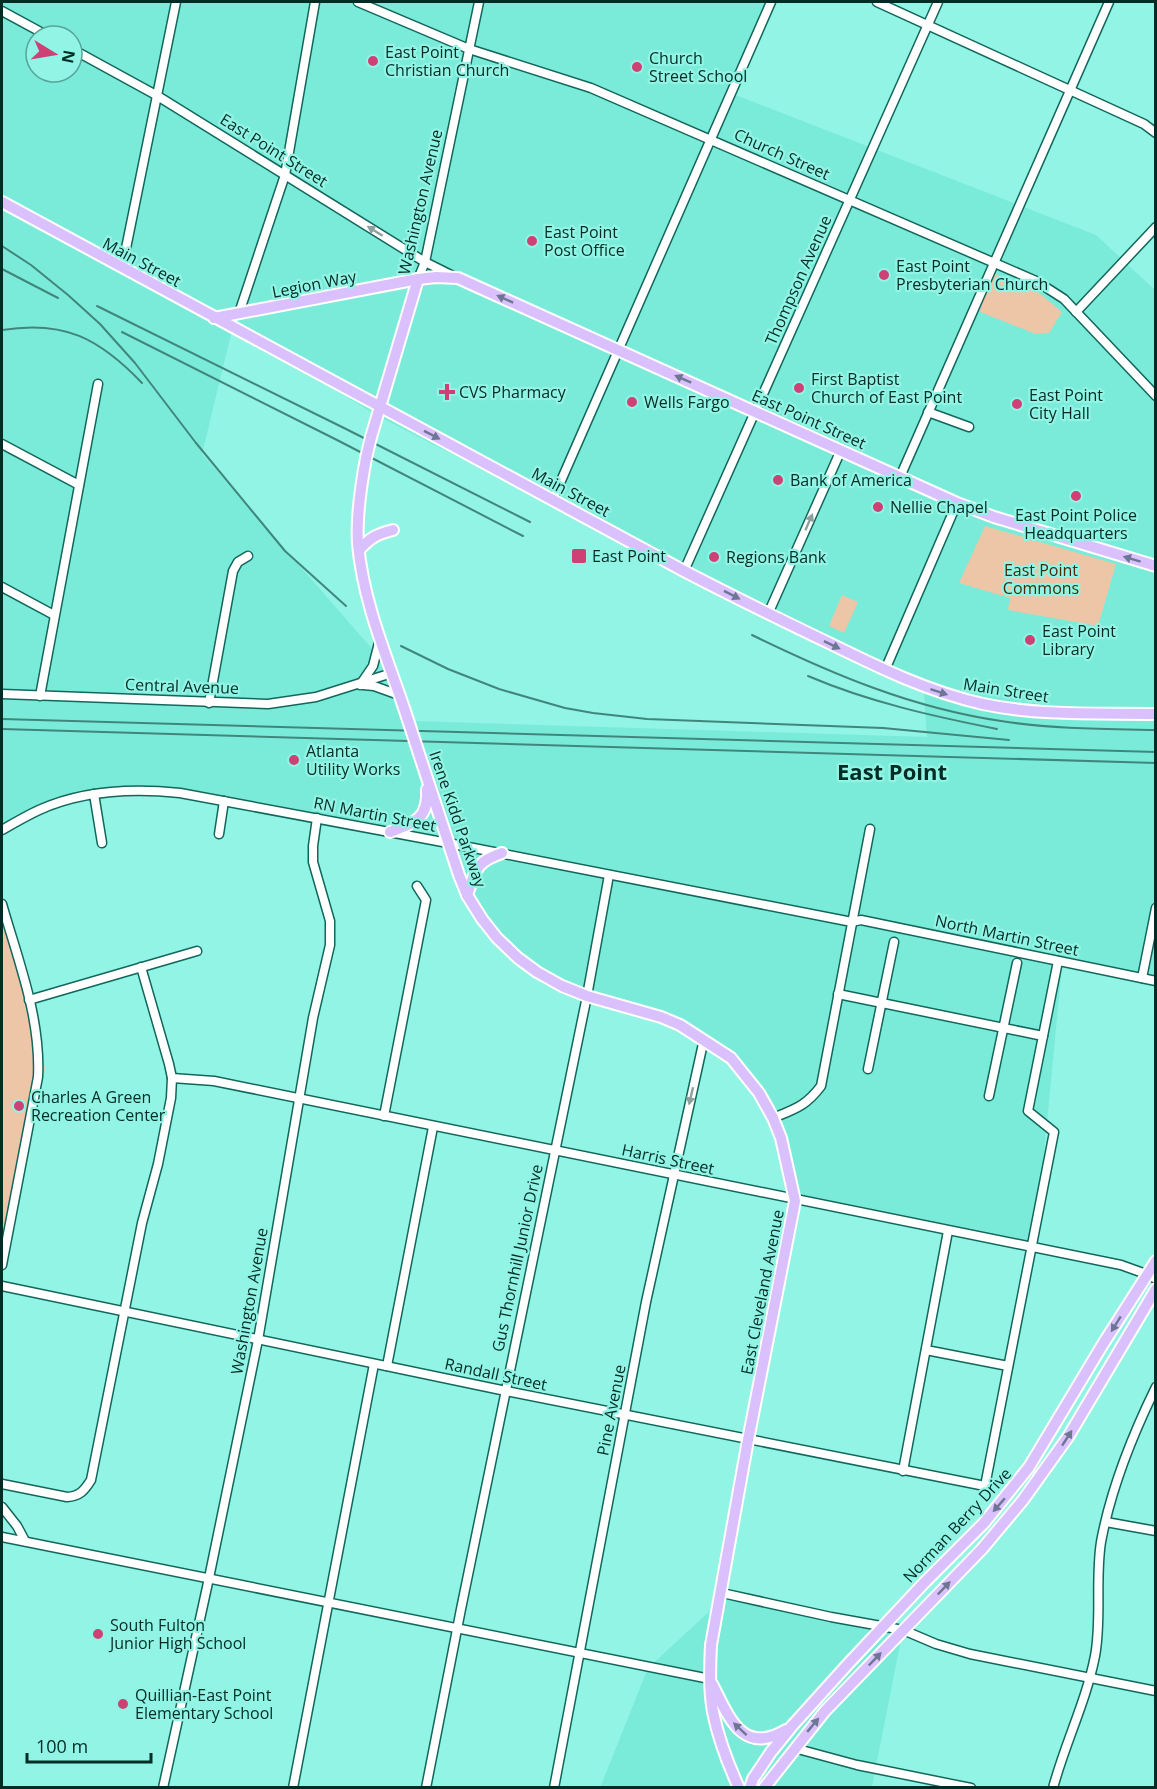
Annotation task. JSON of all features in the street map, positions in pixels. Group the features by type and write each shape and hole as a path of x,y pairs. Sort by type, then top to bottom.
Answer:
{"main road":[{"name":"Main Street","path":"2,202 684,571 885,670 952,696 1014,709 1060,713 1155,714"},
{"name":"East Point Street","path":"418,279 458,278 957,502 994,517 1155,566"},
{"name":"Legion Way","path":"214,318 418,279"},
{"name":"Washington Avenue","path":"380,408 418,279"},
{"name":"Irene Kidd Parkway","path":"380,408 366,458 359,510 359,550 362,574 380,638 467,895 492,932 518,958 537,972 562,986 587,996 661,1017 680,1025 731,1058 759,1094 773,1118"},
{"path":"359,550 369,539 393,530"},
{"path":"390,832 411,825 423,813 427,801 424,770"},
{"path":"467,895 479,865 484,859 502,854"},
{"name":"East Cleveland Avenue","path":"739,1788 713,1712 710,1679 711,1646 748,1440 795,1201 786,1157 773,1118"},
{"name":"Norman Berry Drive","path":"750,1788 753,1779 771,1752 792,1726 924,1583 984,1523 1029,1467 1151,1277 1155,1261"},
{"name":"Norman Berry Drive","path":"764,1788 825,1711 982,1548 1023,1500 1068,1437 1155,1289"},
{"path":"710,1679 729,1718 746,1736 759,1739 770,1738 792,1726"}],"street":[{"path":"122,268 176,2"},
{"path":"239,313 285,175 315,2"},
{"name":"Church Street","path":"358,2 469,50 591,88 1050,289 1076,312 1155,396"},
{"name":"Washington Avenue","path":"418,279 425,262 479,2"},
{"path":"553,499 771,2"},
{"path":"877,2 1144,124 1155,133"},
{"name":"Thompson Avenue","path":"684,571 938,2"},
{"path":"900,477 1109,2"},
{"path":"2,11 26,24"},
{"name":"East Point Street","path":"84,56 156,95 425,262 458,278"},
{"path":"1076,312 1155,227"},
{"path":"40,696 98,384"},
{"path":"928,412 969,427"},
{"path":"2,444 79,486"},
{"path":"768,614 841,450"},
{"path":"885,670 957,502"},
{"path":"209,703 233,571 238,562 248,556"},
{"path":"2,587 54,615"},
{"path":"360,685 373,666 380,638"},
{"name":"Central Avenue","path":"2,694 268,704 296,701 360,685 392,674"},
{"name":"Central Avenue","path":"360,685 399,695"},
{"name":"RN Martin Street","path":"2,830 39,810 65,801 122,790 154,790 317,818 852,922"},
{"path":"94,794 102,843"},
{"path":"219,834 225,801"},
{"name":"Washington Avenue","path":"163,1788 258,1340 313,1018 330,945 330,921 313,862 317,818"},
{"path":"773,1118 804,1105 821,1086 870,828"},
{"name":"Gus Thornhill Junior Drive","path":"426,1788 587,996 609,875"},
{"path":"384,1116 426,900 417,886"},
{"path":"2,904 38,1039 38,1077 2,1265"},
{"path":"1142,978 1155,909"},
{"name":"North Martin Street","path":"852,922 861,920 1155,981"},
{"path":"868,1069 894,942"},
{"path":"29,1000 197,951"},
{"path":"926,1350 1008,1366 1054,1132 1028,1111 1058,961"},
{"path":"989,1096 1017,963"},
{"path":"2,1484 67,1497 76,1496 85,1491 91,1480 142,1223 171,1098 172,1078 141,967"},
{"path":"838,994 1043,1035"},
{"name":"Pine Avenue","path":"554,1788 646,1302 704,1039"},
{"name":"Harris Street","path":"172,1078 214,1082 1121,1265 1151,1277"},
{"path":"387,1366 433,1126"},
{"path":"903,1471 948,1231"},
{"name":"Randall Street","path":"2,1286 625,1416 985,1486 1008,1366"},
{"path":"293,1788 374,1364"},
{"path":"1053,1788 1059,1763 1090,1678 1097,1637 1101,1542 1106,1522 1119,1471 1155,1387"},
{"path":"2,1507 25,1541"},
{"path":"1106,1522 1155,1531"},
{"path":"2,1537 710,1679"},
{"path":"722,1593 903,1630 936,1644 970,1654 1155,1691"},
{"path":"794,1748 971,1788"}],"shaded area":[{"path":"2,2 774,2 733,94 1096,235 1155,290 1155,979 1062,966 1035,1248 799,1202 763,1100 712,1046 663,1014 588,995 527,966 476,912 451,840 290,809 166,791 120,793 57,804 2,828","holes":["233,326 376,415 722,586 924,692 927,737 413,721 394,674 202,454"]},
{"path":"723,1599 902,1634 872,1787 600,1788 648,1668"}],"green space":[{"path":"993,273 1038,292 1062,312 1049,333 1036,334 980,312 982,296"},
{"name":"East Point Commons","path":"985,526 1116,564 1098,626 1008,610 1010,598 959,583"},
{"path":"842,595 858,602 844,633 829,626"},
{"name":"Charles A Green Recreation Center","path":"2,914 29,982 45,1069 2,1250"}],"railway":[{"path":"2,246 31,265 100,324 135,363 196,443 285,551 346,606"},
{"path":"2,269 58,298"},
{"path":"97,306 530,522"},
{"path":"2,330 44,328 79,336 111,354 142,383"},
{"path":"122,332 523,536"},
{"path":"752,635 842,676 936,708 1039,726 1156,730"},
{"path":"401,646 448,669 499,689 565,708 593,713 647,719 883,728 1009,740"},
{"path":"808,676 901,707 997,729"},
{"path":"2,719 1156,752"},
{"path":"2,729 1156,763"}],"place":[{"name":"East Point Christian Church","path":"373,61"},
{"name":"Church Street School","path":"637,67"},
{"name":"East Point Post Office","path":"532,241"},
{"name":"East Point Presbyterian Church","path":"884,275"},
{"name":"First Baptist Church of East Point","path":"799,388"},
{"name":"CVS Pharmacy","path":"447,392"},
{"name":"Wells Fargo","path":"632,402"},
{"name":"East Point City Hall","path":"1017,404"},
{"name":"Bank of America","path":"778,480"},
{"name":"East Point Police Headquarters","path":"1076,496"},
{"name":"Nellie Chapel","path":"878,507"},
{"name":"East Point","path":"579,556"},
{"name":"Regions Bank","path":"714,557"},
{"name":"East Point Library","path":"1030,640"},
{"name":"Atlanta Utility Works","path":"294,760"},
{"name":"Charles A Green Recreation Center","path":"19,1106"},
{"name":"South Fulton Junior High School","path":"98,1634"},
{"name":"Quillian-East Point Elementary School","path":"123,1704"}],"district":[{"name":"East Point","path":"892,772"}]}
